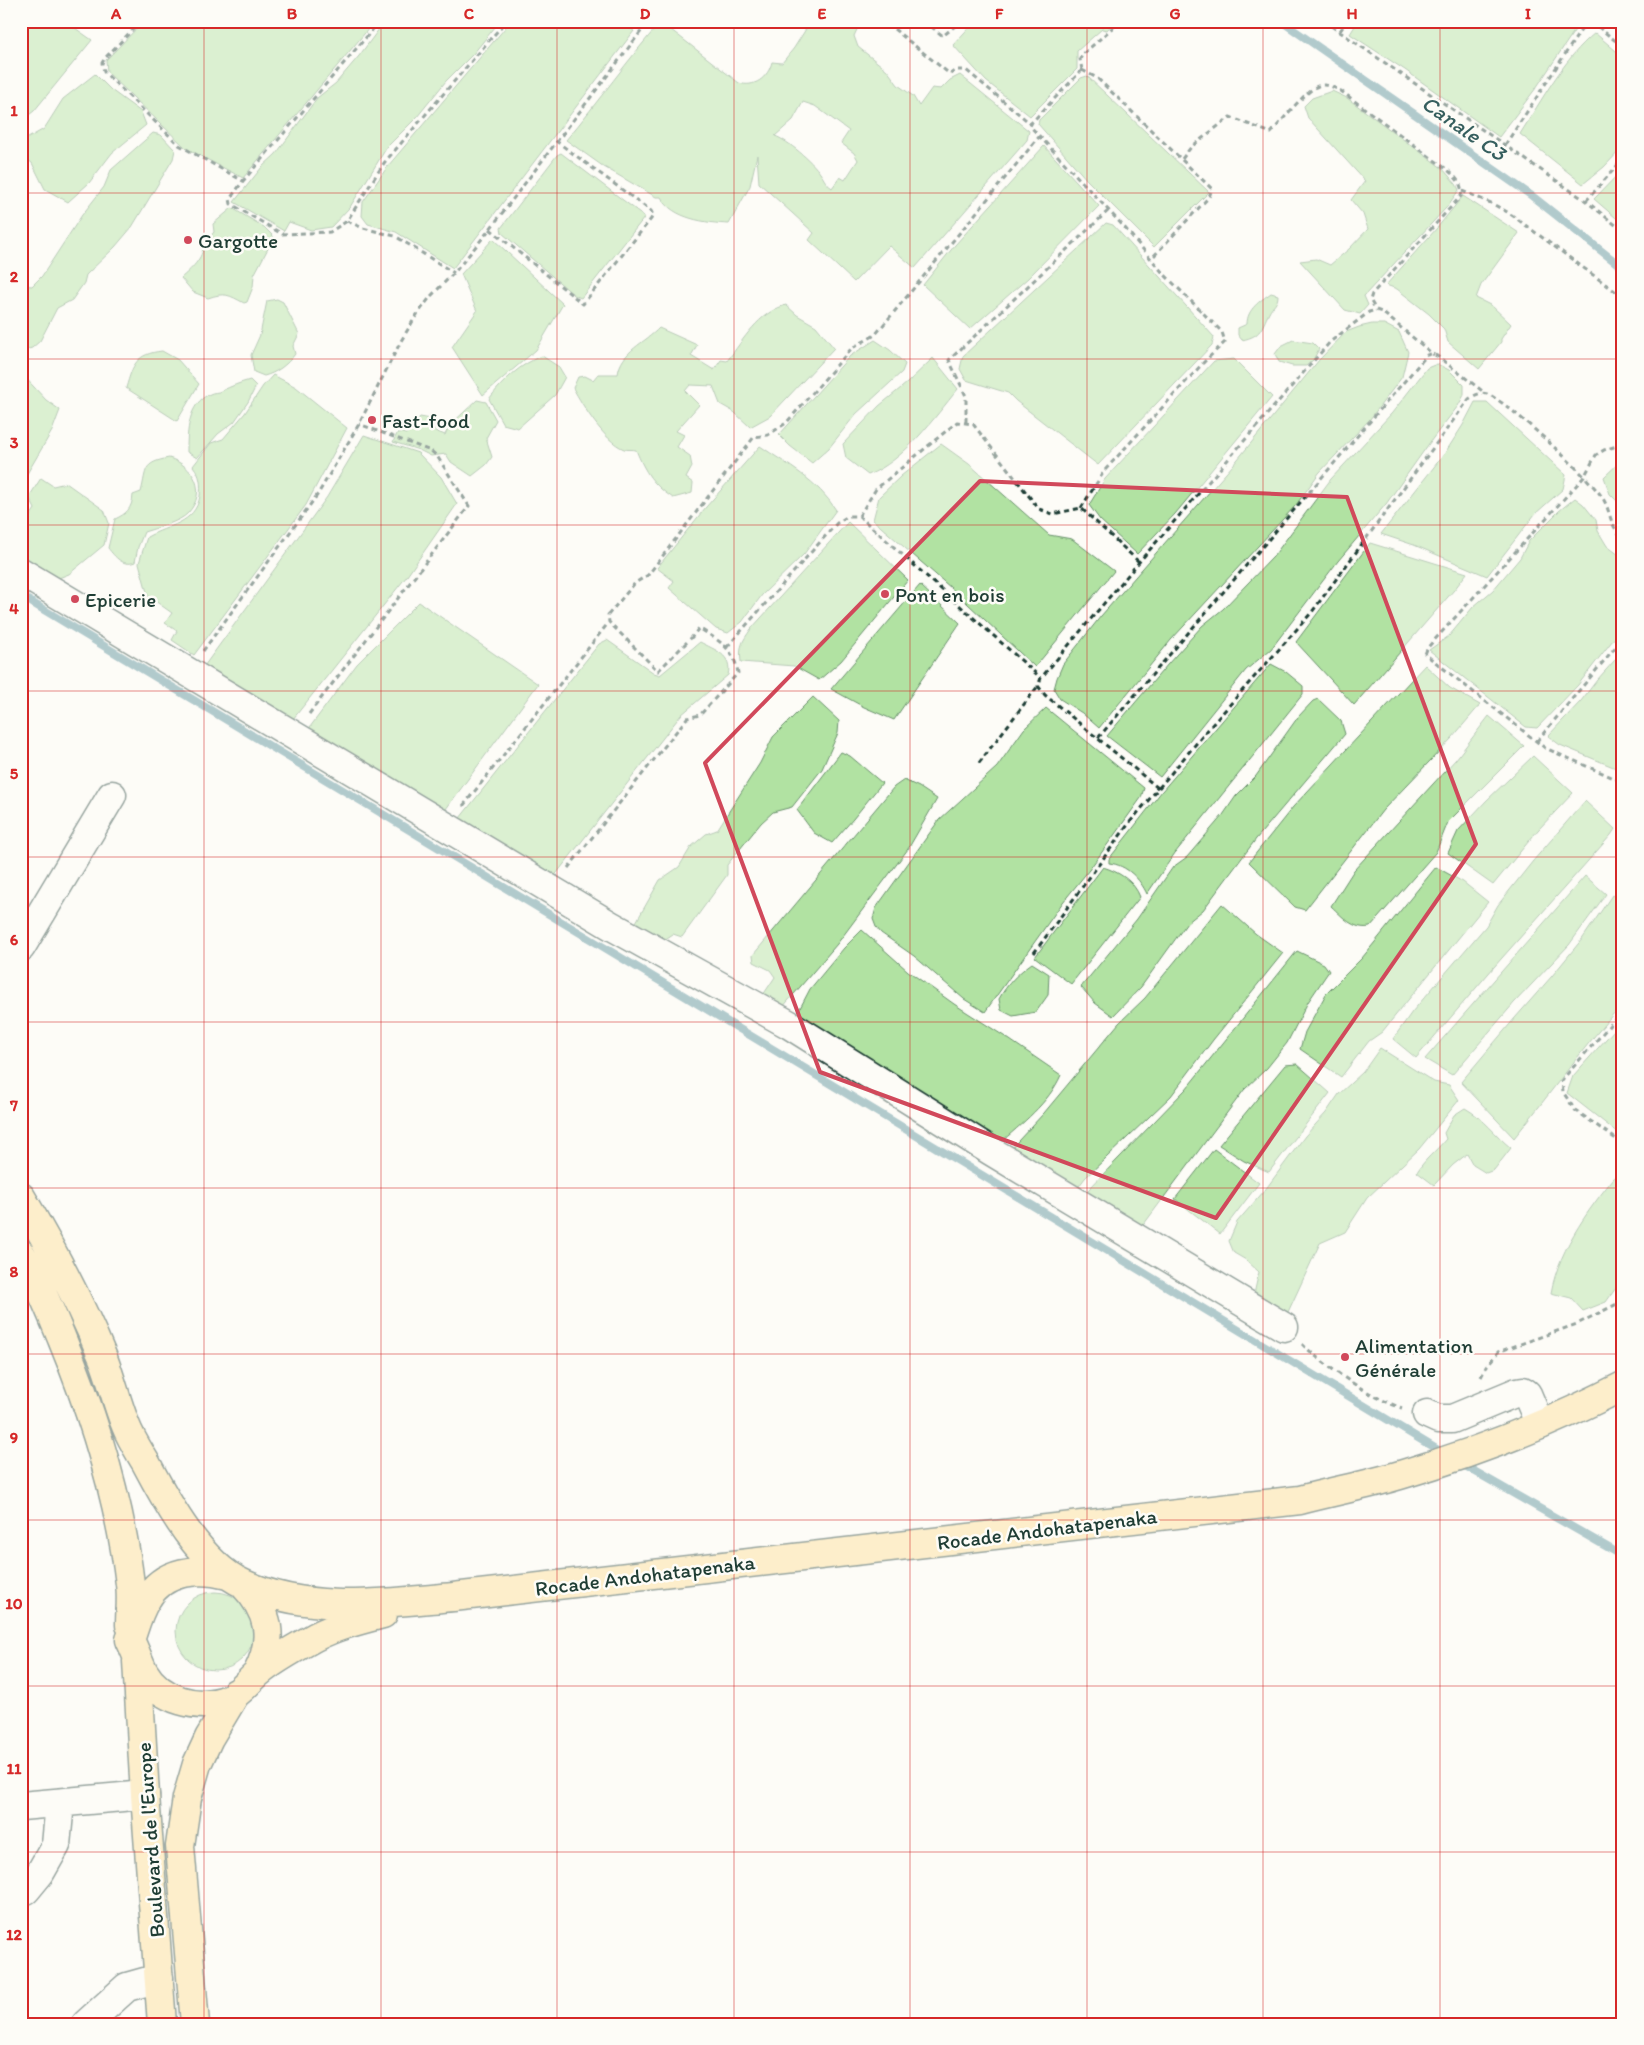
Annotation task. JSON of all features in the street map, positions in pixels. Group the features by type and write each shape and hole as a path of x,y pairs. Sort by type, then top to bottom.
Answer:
{"main road":[{"path":"21,1197 53,1252 81,1310 103,1359 127,1427 171,1510 203,1550 255,1596 263,1610 268,1626 268,1643 265,1659 258,1674"},
{"name":"Boulevard de l'Europe","path":"21,1254 48,1306 95,1428 108,1474 123,1542 130,1585 162,2024"},
{"name":"Rocade Andohatapenaka","path":"452,1597 1300,1500 1399,1475 1504,1441 1578,1409 1623,1386"},
{"path":"192,1570 210,1570 278,1596 304,1602 366,1605 452,1597 334,1628 314,1638 258,1674 236,1694 209,1704 190,1703 172,1697 156,1687 145,1673 134,1648 138,1615 146,1598 159,1584 175,1575 192,1570"},
{"name":"Boulevard de l'Europe","path":"195,2024 180,1846 187,1798 197,1764 209,1738 236,1694"}],"street":[{"path":"21,572 610,925 790,1025 991,1151 1291,1333"},
{"path":"21,947 112,795"},
{"path":"1427,1414 1446,1420 1523,1391 1527,1394 1540,1425"},
{"path":"21,1806 145,1795"},
{"path":"26,1890 40,1873 56,1844 60,1803"},
{"path":"86,2024 127,1987 159,1978"}],"path":[{"path":"141,21 105,58 102,63 104,72 178,145 243,181"},
{"path":"380,21 243,181 230,199 230,202 282,234 330,232 347,221 384,163 506,21"},
{"path":"626,21 641,30"},
{"path":"189,671 318,494 359,424 406,331 431,296 454,273 490,229 649,21"},
{"path":"859,516 876,489 957,422 973,424 1039,508 1052,514 1081,508 1105,470 1205,361 1225,342 1222,332 1151,259 1109,210 1039,137 1032,129 1031,124 966,70 956,70 950,74 946,72 894,29 890,21"},
{"path":"924,21 943,36 961,21"},
{"path":"1082,70 1080,59 1083,54 1120,21"},
{"path":"1324,21 1586,201 1623,232"},
{"path":"1340,31 1347,21"},
{"path":"1504,145 1587,21"},
{"path":"1591,21 1623,47"},
{"path":"1031,124 1082,70"},
{"path":"1082,70 1097,78 1211,187 1212,192 1151,259"},
{"path":"1182,159 1191,147 1227,119 1233,118 1270,134 1312,90 1323,85 1332,86 1445,168 1454,176 1462,190 1509,213 1623,297"},
{"path":"446,827 608,622 608,615 635,583 648,575 754,437 768,435 786,423 852,348 875,335 1039,137"},
{"path":"490,229 583,304 651,219 653,215 651,211 556,141"},
{"path":"1586,201 1623,160"},
{"path":"1376,310 1370,300 1372,294 1461,196 1462,190"},
{"path":"966,422 966,396 949,360 1109,210"},
{"path":"347,221 363,228 396,236 454,273"},
{"path":"979,763 1038,686 1041,678 1139,562 1330,342 1369,312 1376,310 1382,312 1485,393 1517,415 1560,452 1603,497 1615,532 1623,537"},
{"path":"1098,738 1427,355 1434,354"},
{"path":"1034,952 1118,837 1158,788 1312,612 1465,404 1478,394 1485,393"},
{"path":"293,734 469,506 437,456 431,451 359,424"},
{"path":"1623,444 1596,455 1584,477 1425,651 1429,659 1545,748 1623,782"},
{"path":"1081,508 1139,562"},
{"path":"727,647 837,523 848,516 859,516 1041,678"},
{"path":"551,889 687,718 700,715 738,673 736,663 727,647 699,628 658,671 608,622"},
{"path":"1537,742 1623,638"},
{"path":"1038,686 1044,695 1158,788"},
{"path":"1623,1010 1562,1080 1562,1092 1575,1110 1623,1144"},
{"path":"1482,1406 1477,1394 1480,1379 1486,1367 1498,1352 1577,1324 1623,1301"},
{"path":"1291,1333 1316,1357 1371,1394 1399,1408 1427,1414"}],"highlighted area":[{"path":"980,481 1347,497 1476,844 1216,1218 820,1072 705,763"}],"green space":[{"path":"21,21 65,21 92,40 34,111 21,121"},
{"path":"144,21 375,21 243,178 187,149 107,72 106,60"},
{"path":"385,21 500,21 473,54 446,81 417,117 387,147 350,207 331,227 311,230 289,222 284,231 234,202 262,167 276,154 317,98 336,83"},
{"path":"511,21 618,21 634,31 453,268 396,232 368,224 362,216 363,202 388,166"},
{"path":"811,21 861,21 854,36 858,47 887,70 898,85 913,96 919,106 932,88 941,89 950,80 960,75 1029,131 1027,140 915,268 889,246 854,282 809,240 814,233 759,183 757,155 750,186 729,224 701,221 682,215 666,204 661,197 656,197 604,167 566,140 661,22 739,83 750,84 760,80 767,73 772,62 782,63","holes":["803,102 815,106 849,131 841,143 854,153 858,160 845,180 840,177 832,188 826,183 817,168 793,147 775,136 793,120"]},
{"path":"975,21 1115,21 1107,30 1102,29 1077,51 1077,69 1030,116 986,81 953,45"},
{"path":"1358,21 1581,21 1536,88 1499,137 1405,70 1350,34"},
{"path":"1595,33 1623,57 1623,147 1604,167 1583,184 1520,134 1564,67"},
{"path":"95,74 111,90 141,112 146,125 112,153 89,183 68,202 45,189 32,163 21,155 21,142 44,129 63,99"},
{"path":"1087,76 1209,192 1154,247 1087,180 1038,124 1039,120 1081,78"},
{"path":"1332,91 1347,98 1442,168 1459,190 1446,208 1364,296 1368,305 1360,314 1345,310 1300,261 1316,259 1330,265 1368,229 1363,214 1351,200 1365,181 1308,118 1304,106 1312,98"},
{"path":"153,133 161,135 175,150 173,159 132,227 115,247 86,275 84,283 72,300 57,308 40,341 32,348 21,351 21,285 32,286 42,276 82,215 104,187 111,170"},
{"path":"1044,146 1099,206 1028,278 970,329 923,285 955,245"},
{"path":"561,153 644,216 581,298 574,295 502,233 501,228 557,155"},
{"path":"1623,169 1623,224 1594,199"},
{"path":"1463,196 1519,233 1481,285 1476,298 1492,306 1511,324 1501,342 1479,369 1448,342 1444,329 1429,314 1397,289 1386,285"},
{"path":"232,208 264,227 274,237 254,275 253,287 247,302 244,303 227,295 208,298 193,292 181,278 199,259 203,245 214,232 213,224"},
{"path":"1106,223 1113,225 1214,337 1212,345 1098,465 1008,393 966,380 960,369 963,356"},
{"path":"493,239 563,304 536,350 483,395 452,347 477,311 461,274"},
{"path":"1271,293 1278,295 1277,300 1260,331 1254,336 1242,340 1238,335 1238,328 1247,324 1252,310"},
{"path":"277,299 283,302 299,334 293,346 295,354 292,358 277,371 264,376 254,372 251,355 260,335 267,301"},
{"path":"786,305 797,315 816,326 834,348 770,416 750,427 734,412 720,404 713,386 690,385 685,391 699,405 676,431 684,435 677,447 690,456 692,467 686,478 693,483 692,493 673,498 660,488 646,471 636,450 624,449 609,439 582,404 573,388 578,377 585,376 593,380 598,374 618,374 620,366 629,353 659,328 697,345 691,356 714,370 721,360 727,361 760,320 767,314"},
{"path":"1372,324 1384,324 1399,332 1408,352 1402,377 1370,419 1319,473 1296,505 1171,640 1099,728 1082,713 1060,699 1054,689 1063,664 1101,616 1233,465 1319,360 1346,332"},
{"path":"875,340 890,350 905,364 902,372 856,414 829,448 812,463 779,435 850,356"},
{"path":"1293,340 1313,343 1319,349 1313,360 1306,366 1292,366 1279,362 1275,354 1281,346"},
{"path":"162,351 178,360 199,384 177,421 126,388 137,362 146,355"},
{"path":"542,356 559,367 565,377 555,395 518,428 503,424 489,399 512,374 534,359"},
{"path":"933,358 958,389 918,438 894,460 868,475 846,458 843,444 879,406"},
{"path":"1234,359 1272,397 1175,514 1137,554 1100,520 1089,505 1105,479 1214,361"},
{"path":"1437,364 1449,370 1464,385 1464,395 1458,406 1386,504 1338,561 1271,649 1246,670 1160,777 1107,736 1202,626 1223,609 1273,557 1331,479 1392,413 1427,368"},
{"path":"21,373 46,400 60,410 52,431 21,484"},
{"path":"273,375 296,387 347,428 306,505 194,655 172,640 177,631 165,623 172,613 148,596 139,563 147,537 180,522 193,513 200,496 200,480 193,466 211,443 223,439"},
{"path":"250,380 256,386 248,402 234,422 218,434 197,458 187,452 188,427 197,404 211,393 220,392"},
{"path":"477,400 486,402 496,420 486,438 492,457 486,465 472,476 451,462 446,454 431,456 393,442 398,432 406,434 420,417 431,419 435,431 445,435 449,426"},
{"path":"1475,402 1487,402 1566,475 1563,489 1535,514 1487,576 1414,545 1381,534 1445,453"},
{"path":"364,435 418,453 441,477 457,504 407,576 289,724 202,669 327,497"},
{"path":"941,444 969,464 1049,535 1072,539 1114,571 1035,667 951,588 873,520 879,497 901,476"},
{"path":"760,446 811,482 836,510 804,554 762,595 742,622 728,633 716,629 669,588 674,581 657,568 706,507"},
{"path":"169,458 185,467 195,480 197,496 194,505 188,513 179,519 144,532 135,562 123,562 116,558 108,548 115,519 128,510 133,495 141,492 147,468 154,462"},
{"path":"1623,459 1623,507 1610,494 1604,477"},
{"path":"41,478 53,486 66,483 104,510 109,523 104,545 69,574 56,579 21,557 21,529 35,509 29,497"},
{"path":"1575,498 1583,504 1596,520 1598,531 1607,546 1623,558 1623,627 1578,685 1537,728 1526,727 1429,650 1449,636 1473,607 1493,590 1520,558 1529,541"},
{"path":"848,522 908,580 841,661 819,680 794,666 741,662 740,652 742,644 751,629"},
{"path":"1370,543 1467,573 1354,705 1296,642"},
{"path":"920,585 960,623 894,720 864,707 831,689"},
{"path":"419,602 538,684 443,813 307,731 357,664"},
{"path":"607,640 654,673 660,675 700,642 717,651 725,658 729,668 728,675 681,715 553,878 456,823 599,644"},
{"path":"1623,651 1623,771 1560,745 1548,736 1581,701"},
{"path":"1271,664 1286,672 1303,686 1303,694 1175,853 1147,894 1141,883 1132,874 1116,864 1109,863 1109,859 1162,791"},
{"path":"1425,665 1450,688 1480,705 1452,738 1383,810 1305,910 1295,907 1249,862 1293,807"},
{"path":"813,697 839,721 838,733 822,769 792,807 773,812 761,823 727,865 727,875 682,937 673,934 664,940 635,924 660,880 679,867 691,847 706,834 717,830 760,763 773,737"},
{"path":"1318,699 1341,721 1345,734 1256,839 1203,910 1187,923 1141,987 1113,1016 1095,1003 1081,987 1137,919 1173,867 1187,857 1223,815 1236,796 1256,776 1298,717 1313,701"},
{"path":"1046,708 1144,788 1141,798 1089,870 1063,902 985,1012 964,999 914,956 881,933 873,919 876,908 939,820 997,767 1024,729"},
{"path":"1489,716 1524,746 1448,822 1436,852 1370,927 1353,925 1331,906 1354,870 1456,759"},
{"path":"841,752 850,756 882,783 832,843 814,833 797,810"},
{"path":"1533,756 1573,793 1538,830 1493,885 1448,853 1458,831"},
{"path":"904,780 937,799 908,849 837,944 782,1008 763,995 775,977 770,970 754,962 753,955 894,787"},
{"path":"1585,801 1615,829 1416,1058 1393,1039 1412,1012 1486,926 1498,905 1533,861"},
{"path":"1103,867 1130,882 1140,897 1071,984 1035,957"},
{"path":"1436,867 1463,882 1488,902 1382,1032 1369,1041 1341,1077 1300,1049 1305,1032 1326,994 1362,958"},
{"path":"1585,876 1606,894 1569,945 1514,1003 1452,1075 1425,1059"},
{"path":"1623,892 1623,1003 1514,1138 1461,1082 1583,938 1612,895 1618,899"},
{"path":"1222,904 1256,934 1283,953 1171,1096 1085,1178 1070,1198 1006,1154 1044,1113 1119,1023 1145,998"},
{"path":"862,930 908,971 1061,1075 1042,1104 999,1144 797,1014 810,989 844,948"},
{"path":"1297,951 1324,964 1329,971 1308,1002 1287,1043 1267,1068 1244,1090 1141,1228 1086,1192 1186,1089"},
{"path":"1032,963 1049,974 1048,995 1036,1012 1013,1016 1001,1010 999,999 1002,994 1013,979"},
{"path":"1623,1020 1623,1137 1567,1093 1573,1076"},
{"path":"1380,1048 1434,1082 1449,1085 1459,1100 1419,1149 1367,1198 1345,1232 1320,1243 1288,1312 1254,1294 1259,1272 1246,1260 1234,1253 1229,1241 1237,1222 1265,1190 1339,1094 1363,1072"},
{"path":"1297,1064 1330,1093 1269,1172 1244,1161 1219,1145 1285,1065"},
{"path":"1465,1108 1484,1122 1511,1148 1494,1170 1486,1173 1473,1165 1467,1154 1453,1165 1434,1185 1417,1172 1446,1139 1444,1133 1454,1115"},
{"path":"1214,1149 1259,1183 1220,1234 1175,1199"},
{"path":"1623,1167 1623,1278 1606,1302 1583,1311 1571,1298 1551,1293 1555,1276 1569,1242 1600,1195"},
{"path":"207,1592 223,1592 237,1598 248,1609 254,1623 254,1639 248,1653 237,1664 223,1670 207,1670 193,1664 182,1653 176,1639 176,1623 182,1609 193,1598"}],"waterway":[{"name":"Canale C3","path":"1281,21 1532,196 1623,268"},
{"path":"21,596 1443,1453"},
{"path":"1460,1463 1623,1556"}],"place":[{"name":"Gargotte","path":"188,240"},
{"name":"Fast-food","path":"372,420"},
{"name":"Pont en bois","path":"885,594"},
{"name":"Epicerie","path":"75,599"},
{"name":"Alimentation Générale","path":"1345,1357"}]}
